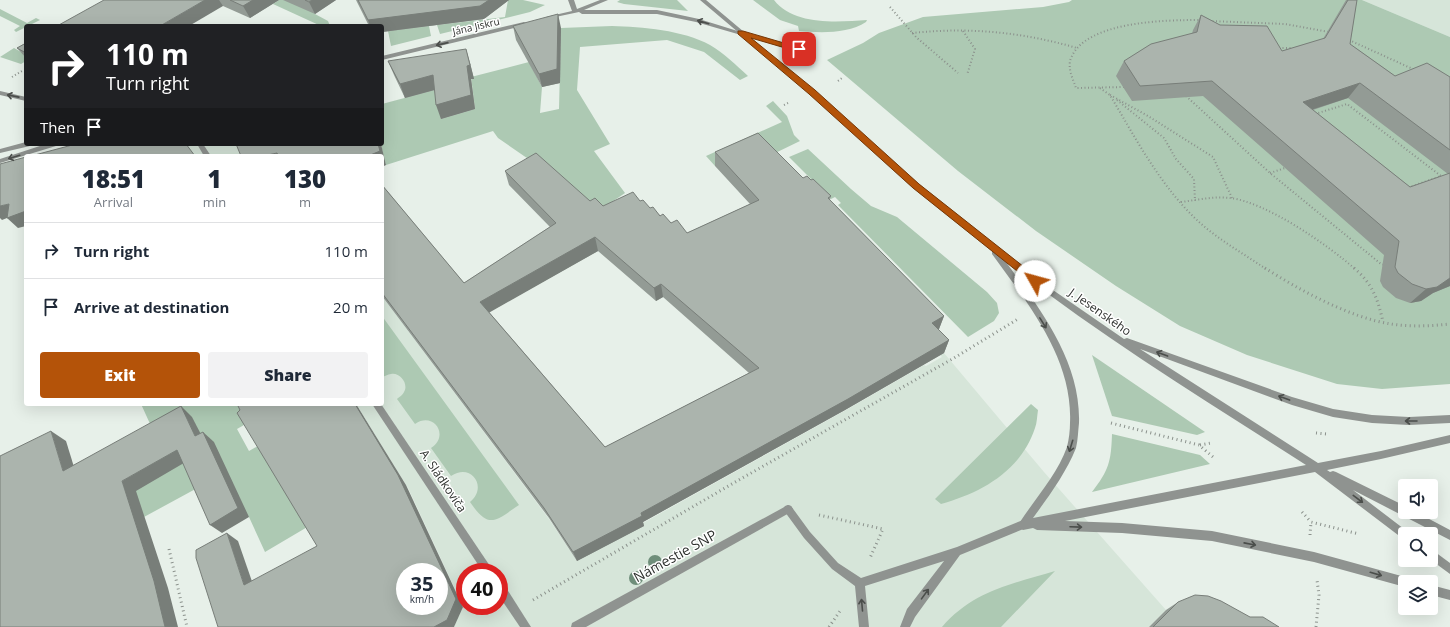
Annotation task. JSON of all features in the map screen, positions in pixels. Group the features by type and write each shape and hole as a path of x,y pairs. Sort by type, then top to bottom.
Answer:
{"street":[{"path":"571,0 575,12"},
{"path":"544,19 575,12 605,0"},
{"name":"J. Jesenského","path":"703,0 812,92 916,186 1047,290 1111,335 1316,467"},
{"path":"575,12 657,12 697,20 813,54"},
{"name":"Jána Jiskru","path":"384,58 529,23"},
{"path":"0,93 24,98"},
{"path":"0,151 24,145"},
{"path":"0,161 48,146"},
{"path":"989,245 1029,300 1049,332 1066,370 1074,397 1076,416 1072,447 1053,482 1023,525"},
{"path":"1111,335 1292,401 1333,413 1372,419 1409,421 1450,419"},
{"name":"A. Sládkoviča","path":"377,406 483,563"},
{"path":"860,583 957,552 1023,525 1381,455 1450,439"},
{"path":"1316,467 1398,508"},
{"path":"1316,467 1398,530"},
{"path":"788,509 807,535 835,566 860,583"},
{"name":"Námestie SNP","path":"576,627 788,509"},
{"path":"1419,519 1450,535"},
{"path":"1023,525 1122,528 1212,536 1314,557 1398,580"},
{"path":"905,627 911,613 957,552"},
{"path":"1438,560 1450,569"},
{"path":"860,583 864,627"},
{"path":"1438,592 1450,595"},
{"path":"508,600 526,627"}],"path":[{"path":"890,7 902,23 916,37 958,73"},
{"path":"1124,87 1076,88 1070,66 1072,57 1077,48 1092,36 1110,30 1168,20 1269,24 1317,29 1333,34"},
{"path":"912,33 963,30 1008,32 1041,38 1077,48"},
{"path":"963,30 972,42 976,51 970,63 967,75"},
{"path":"1348,40 1419,72"},
{"path":"1272,48 1296,48"},
{"path":"8,79 22,71"},
{"path":"838,81 842,78"},
{"path":"1100,88 1164,138 1176,159 1194,179 1195,201"},
{"path":"1183,93 1270,173 1381,264 1388,266"},
{"path":"1110,95 1148,116 1213,156 1232,198"},
{"path":"1110,95 1147,156 1165,183 1181,202 1209,229 1275,275 1324,300 1383,322 1427,326 1450,324"},
{"path":"784,105 788,103"},
{"path":"1311,115 1347,104 1441,176 1404,189"},
{"path":"1324,106 1328,110"},
{"path":"1270,173 1285,168"},
{"path":"1181,202 1232,198 1252,204 1278,216 1307,234 1352,266 1369,283 1376,294 1383,322"},
{"path":"515,611 737,481 954,358 1018,318"},
{"path":"1111,423 1199,445 1211,443"},
{"path":"1199,445 1213,457"},
{"path":"788,509 883,529"},
{"path":"1302,512 1311,522 1359,534"},
{"path":"1310,535 1311,522"},
{"path":"169,549 187,627"},
{"path":"1316,627 1319,595 1317,580"}],"shaded area":[{"path":"1362,0 1450,0 1450,37"},
{"path":"188,146 243,146 246,154 194,154"},
{"path":"384,299 549,519 577,561 924,365 926,366 942,357 940,355 944,353 1044,472 1166,610 1149,627 454,627 459,615 508,615 508,563 456,563 456,591 448,574 448,563 443,563 408,488 357,406 384,406"}],"green space":[{"path":"279,0 302,0 315,14 328,21 329,24 317,24 273,4"},
{"path":"508,0 523,0 545,5 530,12 440,34 437,25 505,17"},
{"path":"620,0 677,0 688,11 617,2"},
{"path":"753,0 774,0 793,14 805,18 830,21 867,20 859,26 842,31 799,31 798,26 780,20"},
{"path":"1072,0 1362,0 1450,37 1450,384 1382,389 1337,384 1247,355 1180,326 1116,286 1036,231 958,171 827,60 863,43 879,33 923,17 1043,7 1069,2"},
{"path":"0,9 27,23 36,18 40,20 32,24 24,24 24,28 16,32 14,30 20,26 0,16"},
{"path":"429,26 431,36 391,46 388,31"},
{"path":"612,26 636,27 662,30 688,36 710,45 730,59 748,76 740,80 704,52 667,40 580,47 577,90 610,144 594,151 625,193 593,215 540,167 498,138 493,131 386,165 381,146 384,146 384,103 438,89 441,119 475,109 471,77 529,62 542,87 540,113 559,109 561,28"},
{"path":"14,48 24,53 24,62 21,64 0,57"},
{"path":"773,101 787,116 794,135 800,141 767,157 715,166 706,156 782,122 766,106"},
{"path":"808,149 871,206 897,217 987,292 997,303 999,313 994,321 968,337 838,205 841,203 835,197 831,199 789,157"},
{"path":"384,319 519,505 493,520 482,517 470,502 478,490 475,478 471,474 465,472 451,476 431,448 437,443 439,437 437,427 428,421 422,421 415,424 397,399 403,394 405,389 403,379 398,375 390,374 384,376"},
{"path":"1092,355 1205,432 1197,435 1112,416"},
{"path":"1031,404 1038,410 1036,426 1029,443 1010,468 998,478 971,494 941,504 935,499"},
{"path":"142,406 242,406 251,421 237,429 249,451 263,443 309,526 265,552 249,517 201,486 98,542 156,437"},
{"path":"1112,434 1200,455 1210,464 1092,492 1106,471 1110,459"},
{"path":"1055,571 1001,627 942,627 967,605 994,590"}],"building":[{"path":"104,0 205,0 163,24 61,24"},
{"path":"230,0 253,0 243,6"},
{"path":"358,0 489,0 480,6 368,20"},
{"path":"1348,0 1357,0 1350,44 1395,76 1427,63 1450,77 1450,150 1360,83 1303,102 1410,187 1450,173 1450,278 1437,287 1426,289 1412,284 1398,273 1395,267 1399,241 1212,81 1140,86 1124,61 1151,44 1197,32 1201,15 1220,25 1267,26 1282,51 1325,38"},
{"path":"558,14 557,69 539,74 513,26"},
{"path":"24,44 24,52 17,48"},
{"path":"466,49 470,65 467,66 471,95 436,105 433,75 400,84 388,61"},
{"path":"758,133 803,178 807,176 811,180 813,179 831,196 828,198 944,316 932,323 949,340 848,399 641,513 642,516 573,552 544,508 384,296 384,187 464,283 556,223 505,171 536,153 590,201 595,198 603,206 633,192 640,201 643,200 650,208 653,207 660,216 663,214 671,223 677,220 687,233 759,200 715,152","holes":["595,237 654,288 661,284 759,368 605,447 480,302"]},
{"path":"68,146 188,146 194,154 38,154"},
{"path":"237,146 379,146 380,151 373,154 240,154"},
{"path":"24,158 24,212 7,218 9,204 0,206 0,164"},
{"path":"181,406 195,436 203,432 238,508 210,525 177,450 122,481 154,581 165,627 0,627 0,456 51,431 63,471"},
{"path":"238,406 356,406 398,475 439,563 396,563 396,615 448,615 448,582 456,599 447,620 434,627 218,627 196,558 196,550 227,533 244,585 317,546 237,413 240,410"},
{"path":"1195,595 1208,596 1221,601 1250,617 1263,617 1279,627 1153,627 1178,602"}],"route":[{"path":"799,49 741,33 812,92 916,186 1035,281"}]}
